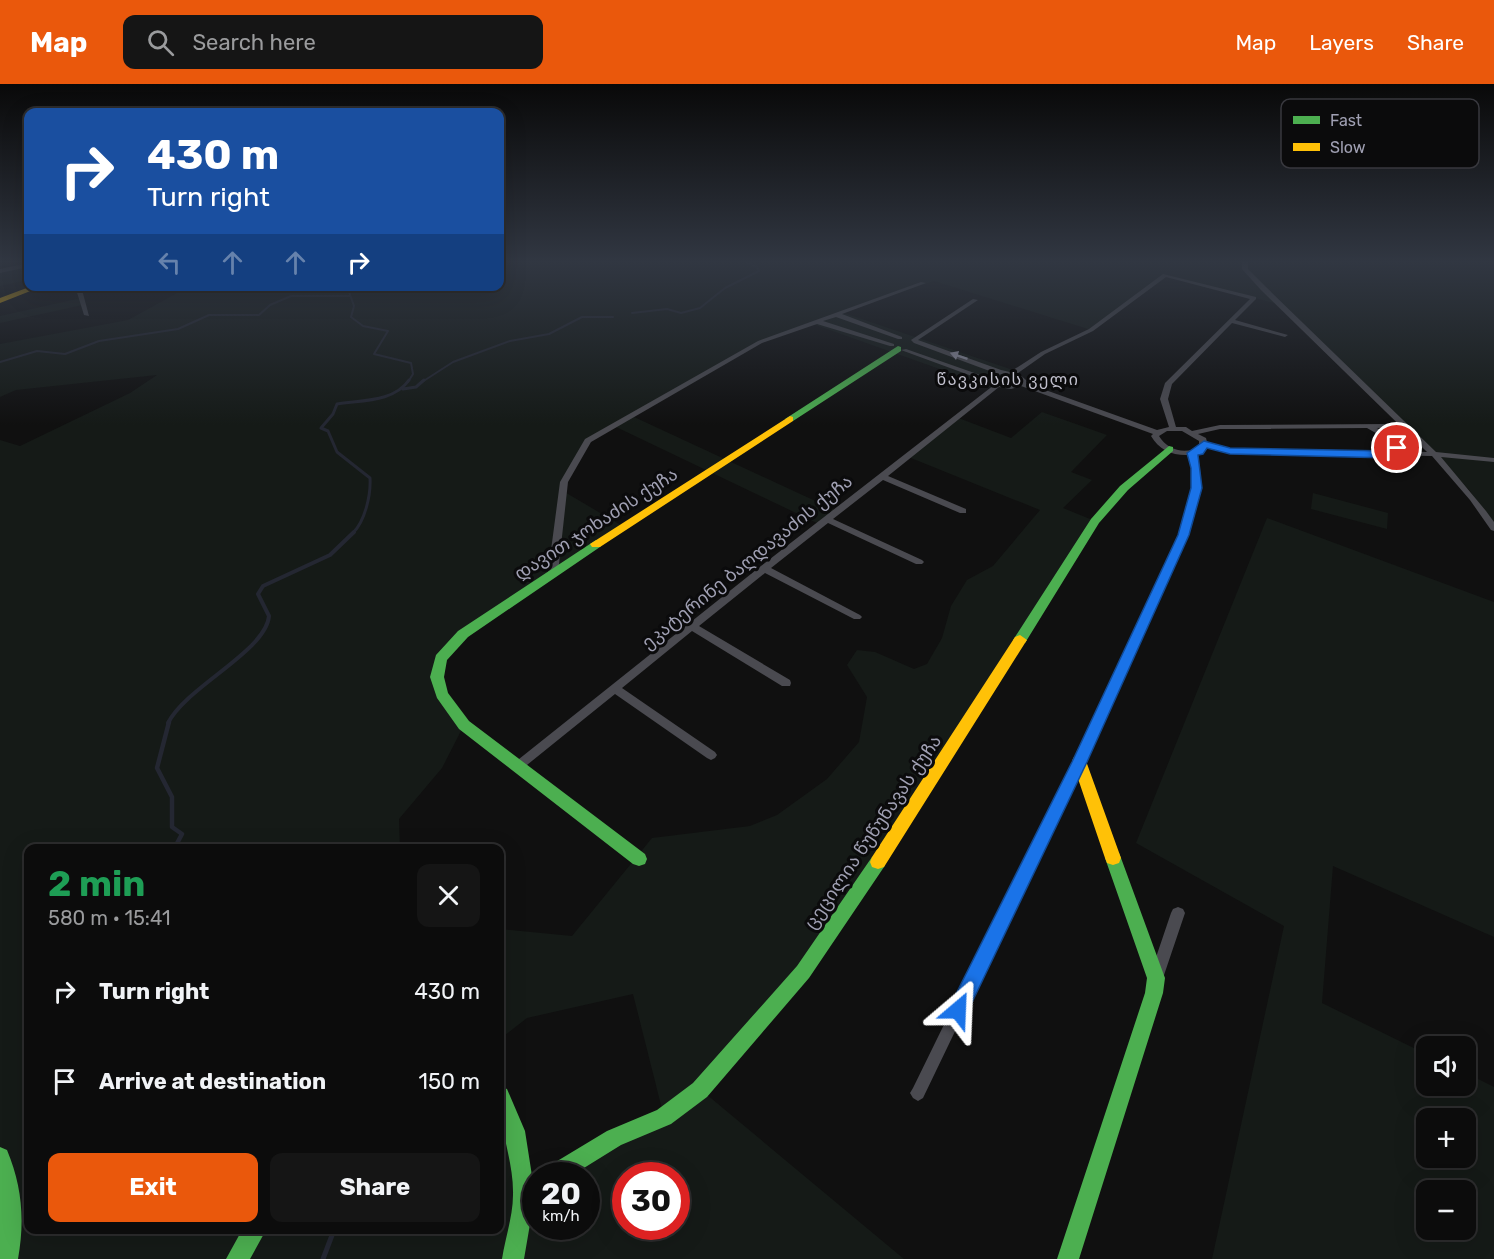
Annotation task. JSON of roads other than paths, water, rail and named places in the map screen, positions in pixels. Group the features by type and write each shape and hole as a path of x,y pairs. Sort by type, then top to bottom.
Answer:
{"street":[{"path":"553,573 564,482 588,441 760,342 832,315"},
{"path":"836,315 899,346 917,347 915,341"},
{"path":"899,346 915,341 953,315"},
{"path":"1013,373 1043,353 1091,330 1112,315"},
{"path":"1173,428 1164,399 1169,383 1237,315"},
{"path":"1289,315 1435,454 1470,491 1494,528"},
{"path":"816,321 899,346 994,382 1013,387 1022,384 1157,433 1173,428 1193,433 1220,427 1391,426"},
{"path":"1231,321 1285,335"},
{"path":"915,341 1000,372 1013,373 1021,377 1022,384"},
{"name":"დავით ჯოხაძის ქუჩა","path":"639,859 464,725 442,699 436,679 441,657 458,639 553,573 899,346"},
{"name":"ეკატერინე ბაღდავაძის ქუჩა","path":"518,766 880,476 994,382 994,374 1000,372"},
{"path":"1365,426 1385,433 1397,442 1397,448 1390,454"},
{"path":"1157,433 1157,441 1168,449 1192,453 1199,452 1204,444"},
{"path":"1193,433 1204,444 1230,451 1435,454 1494,460"},
{"name":"ცეცილია წუწუნავას ქუჩა","path":"574,1162 614,1138 664,1117 700,1090 803,972 914,808 1095,521 1124,488 1168,449"},
{"path":"918,1093 1079,762 1184,535 1197,488 1196,468 1192,453"},
{"path":"880,476 963,512"},
{"path":"826,519 919,562"},
{"path":"764,568 857,617"},
{"path":"692,626 786,683"},
{"path":"616,689 711,755"},
{"path":"1079,762 1156,978"},
{"path":"1068,1259 1178,913"},
{"path":"504,1105 515,1131 523,1162"},
{"path":"0,1157 9,1175 12,1213 7,1259"},
{"path":"513,1259 522,1223"},
{"path":"237,1259 253,1234"}],"waterway":[{"path":"0,362 37,351 65,354 99,341 178,329 209,315 259,315"},
{"path":"352,315 351,317 363,326 388,331 374,354 411,363 413,374 408,382"},
{"path":"422,382 453,362 510,341 549,334 582,317 613,317"},
{"path":"353,533 361,522 366,507 370,478 337,452 328,431 321,428 333,414 337,404 377,399 395,392 409,380"},
{"path":"403,389 416,387 424,380"},
{"path":"168,723 191,696 240,656 265,629 269,616 258,594 263,586 330,555 353,533"},
{"path":"169,722 157,768 172,797 172,827 182,834 177,844"},
{"path":"323,1259 332,1234"}],"district":[{"name":"წავკისის ველი","path":"1008,379"}]}
